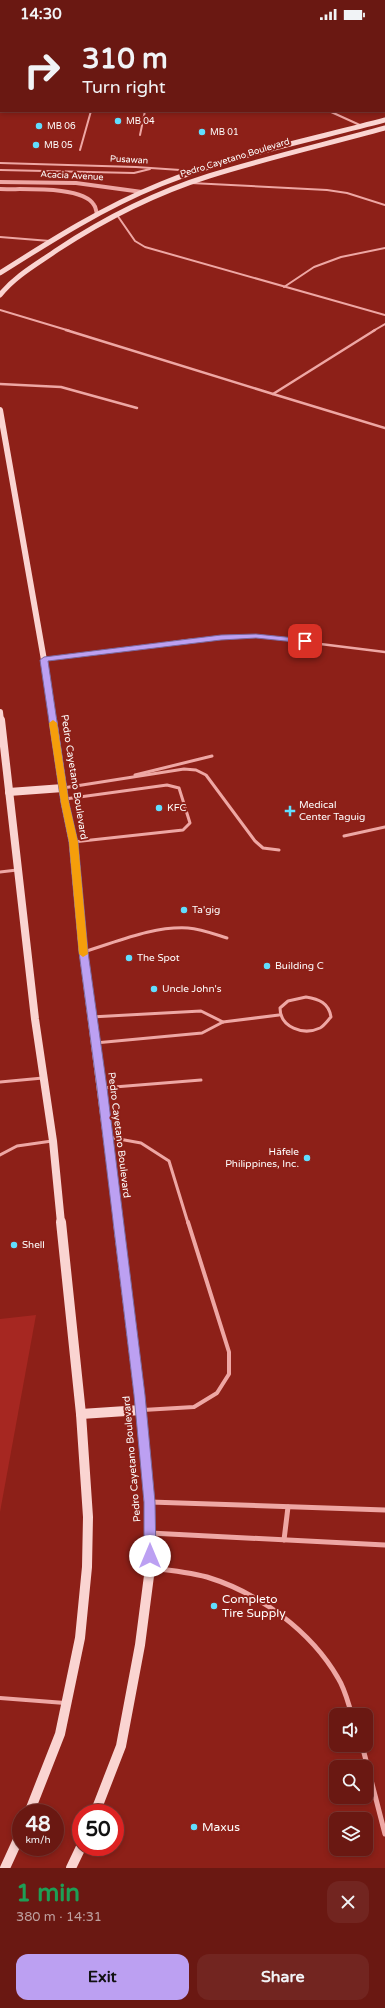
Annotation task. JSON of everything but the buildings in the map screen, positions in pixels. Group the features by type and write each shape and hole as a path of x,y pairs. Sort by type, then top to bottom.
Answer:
{"main road":[{"name":"Pedro Cayetano Boulevard","path":"0,273 50,241 97,214 142,192 197,171 385,120"},
{"name":"Pedro Cayetano Boulevard","path":"0,295 8,285 24,272 79,236 117,215 188,183 385,128"},
{"name":"Pedro Cayetano Boulevard","path":"0,410 44,660 64,799 73,842 83,952 102,1088 141,1410 149,1502 150,1568 140,1645 121,1746 98,1804"},
{"path":"0,712 17,870 43,1078 53,1141 81,1414 88,1517 87,1567 80,1638 60,1734 33,1804"},
{"path":"9,792 63,788"},
{"path":"81,1414 141,1410"},
{"path":"5,1868 12,1853"},
{"path":"71,1868 77,1856"}],"street":[{"name":"Acacia Avenue","path":"0,182 76,183 142,192"},
{"name":"Acacia Avenue","path":"0,189 80,194 92,201 97,210 97,214"},
{"path":"149,1502 385,1510"},
{"path":"284,1540 288,1507"},
{"path":"150,1533 385,1545"},
{"path":"150,1568 186,1572 213,1579 245,1594 292,1623 315,1647 338,1678 349,1708"},
{"path":"364,1752 385,1834"}],"lane":[{"path":"80,150 91,112"},
{"path":"140,135 144,112"},
{"path":"331,112 363,126"},
{"name":"Pusawan","path":"0,163 152,168"},
{"path":"152,168 197,171"},
{"name":"Pusawan","path":"0,170 128,173 152,168"},
{"path":"188,183 334,191 347,193 385,205"},
{"path":"117,215 135,241 145,247 385,315"},
{"path":"0,238 50,241"},
{"path":"284,287 314,268 334,259 385,248"},
{"path":"0,310 385,428"},
{"path":"273,394 385,324"},
{"path":"0,384 61,387 137,408"},
{"path":"44,660 189,640 256,636 385,652"},
{"path":"116,780 212,756"},
{"path":"63,788 184,769 196,770 206,775 255,841 263,848 279,850"},
{"path":"64,799 174,785 179,788 190,823 183,830 73,842"},
{"path":"344,836 385,827"},
{"path":"0,872 17,870"},
{"path":"83,952 156,931 182,928 206,930 227,938"},
{"path":"306,997 322,1002 328,1006 331,1017 324,1026 309,1030 300,1030 286,1025 279,1015 279,1010 283,1004 289,1000 306,997"},
{"path":"91,1017 201,1011 223,1022"},
{"path":"95,1043 202,1033 223,1022 279,1015"},
{"path":"0,1082 43,1078"},
{"path":"102,1088 201,1080"},
{"path":"108,1137 129,1139 152,1147 169,1161 229,1352 229,1374 217,1393 194,1406 141,1410"},
{"path":"0,1155 17,1146 53,1141"},
{"path":"0,1698 66,1703"}],"shaded area":[{"path":"36,1315 0,1512 0,1319"}],"slow traffic":[{"path":"53,723 65,803 73,842 83,954"}],"place":[{"name":"MB 04","path":"118,121"},
{"name":"MB 06","path":"39,126"},
{"name":"MB 01","path":"202,132"},
{"name":"MB 05","path":"36,145"},
{"name":"KFC","path":"159,808"},
{"name":"Medical Center Taguig","path":"290,811"},
{"name":"Ta'gig","path":"184,910"},
{"name":"The Spot","path":"129,958"},
{"name":"Building C","path":"267,966"},
{"name":"Uncle John's","path":"154,989"},
{"name":"Häfele Philippines, Inc.","path":"307,1158"},
{"name":"Shell","path":"14,1245"},
{"name":"Completo Tire Supply","path":"214,1606"},
{"name":"Maxus","path":"194,1827"}],"route":[{"path":"150,1556 149,1502 141,1410 102,1088 83,952 73,842 65,803 44,660 221,637 256,636 305,641"}]}
